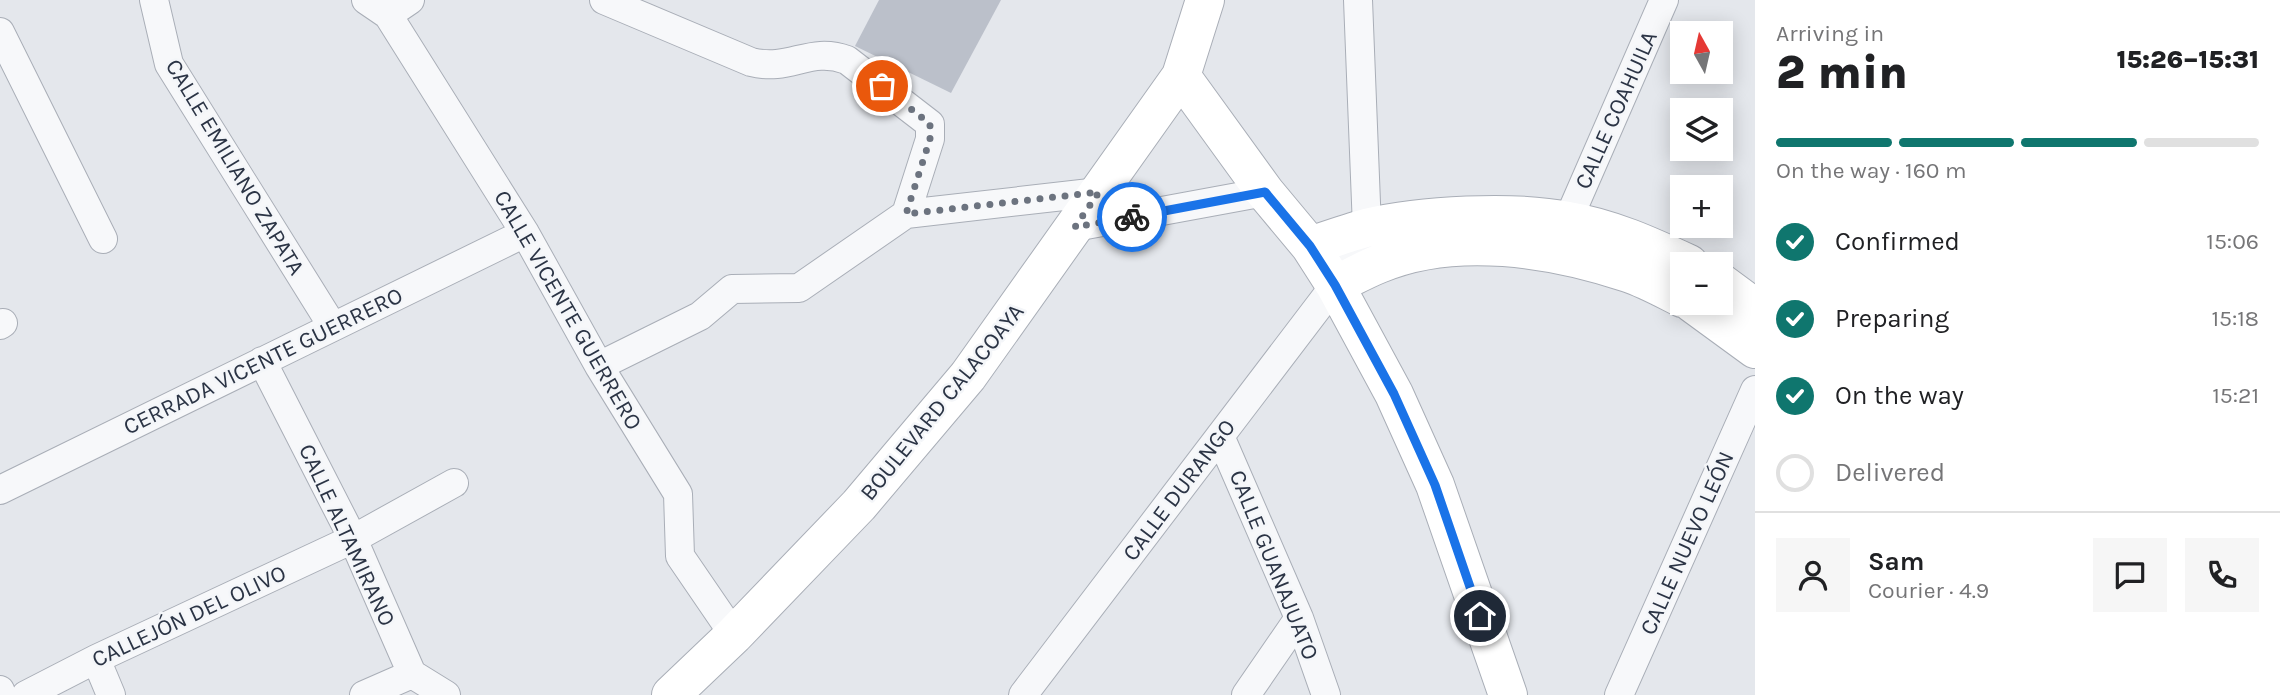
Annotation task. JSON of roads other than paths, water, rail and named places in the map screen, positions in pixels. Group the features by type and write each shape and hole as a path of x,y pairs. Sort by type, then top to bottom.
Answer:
{"street":[{"name":"CALLE EMILIANO ZAPATA","path":"154,0 169,64 333,327"},
{"path":"604,0 751,62 771,67 814,55 832,54 847,60 930,124 930,139 906,214"},
{"name":"BOULEVARD CALACOAYA","path":"671,695 734,635 859,505 968,376 1181,76 1205,0"},
{"path":"1358,0 1367,228"},
{"name":"CALLE COAHUILA","path":"1568,220 1664,0"},
{"name":"CALLE VICENTE GUERRERO","path":"388,5 525,233 599,366 678,495 680,556 734,635"},
{"path":"0,32 103,239"},
{"path":"1181,76 1265,192 1310,246 1335,285 1394,394 1435,485 1508,695"},
{"path":"599,366 700,316 732,289 799,288 906,214 1099,192"},
{"path":"1075,227 1265,192"},
{"path":"1310,246 1367,228 1429,219 1499,216 1568,220 1637,240 1670,255"},
{"name":"CALLE DURANGO","path":"1023,695 1335,285 1367,228"},
{"name":"CERRADA VICENTE GUERRERO","path":"0,490 525,233"},
{"path":"1335,285 1381,263 1437,249 1502,247 1558,253 1618,270 1670,293"},
{"path":"1733,292 1755,308"},
{"path":"1708,315 1755,349"},
{"name":"CALLE ALTAMIRANO","path":"262,361 353,539 412,674"},
{"name":"CALLE NUEVO LEÓN","path":"1619,695 1755,390"},
{"name":"CALLE GUANAJUATO","path":"1220,436 1299,618 1326,695"},
{"name":"CALLEJÓN DEL OLIVO","path":"26,695 96,659 353,539 454,483"},
{"path":"1246,695 1299,618"},
{"path":"96,659 111,695"},
{"path":"364,695 412,674 446,695"}]}
